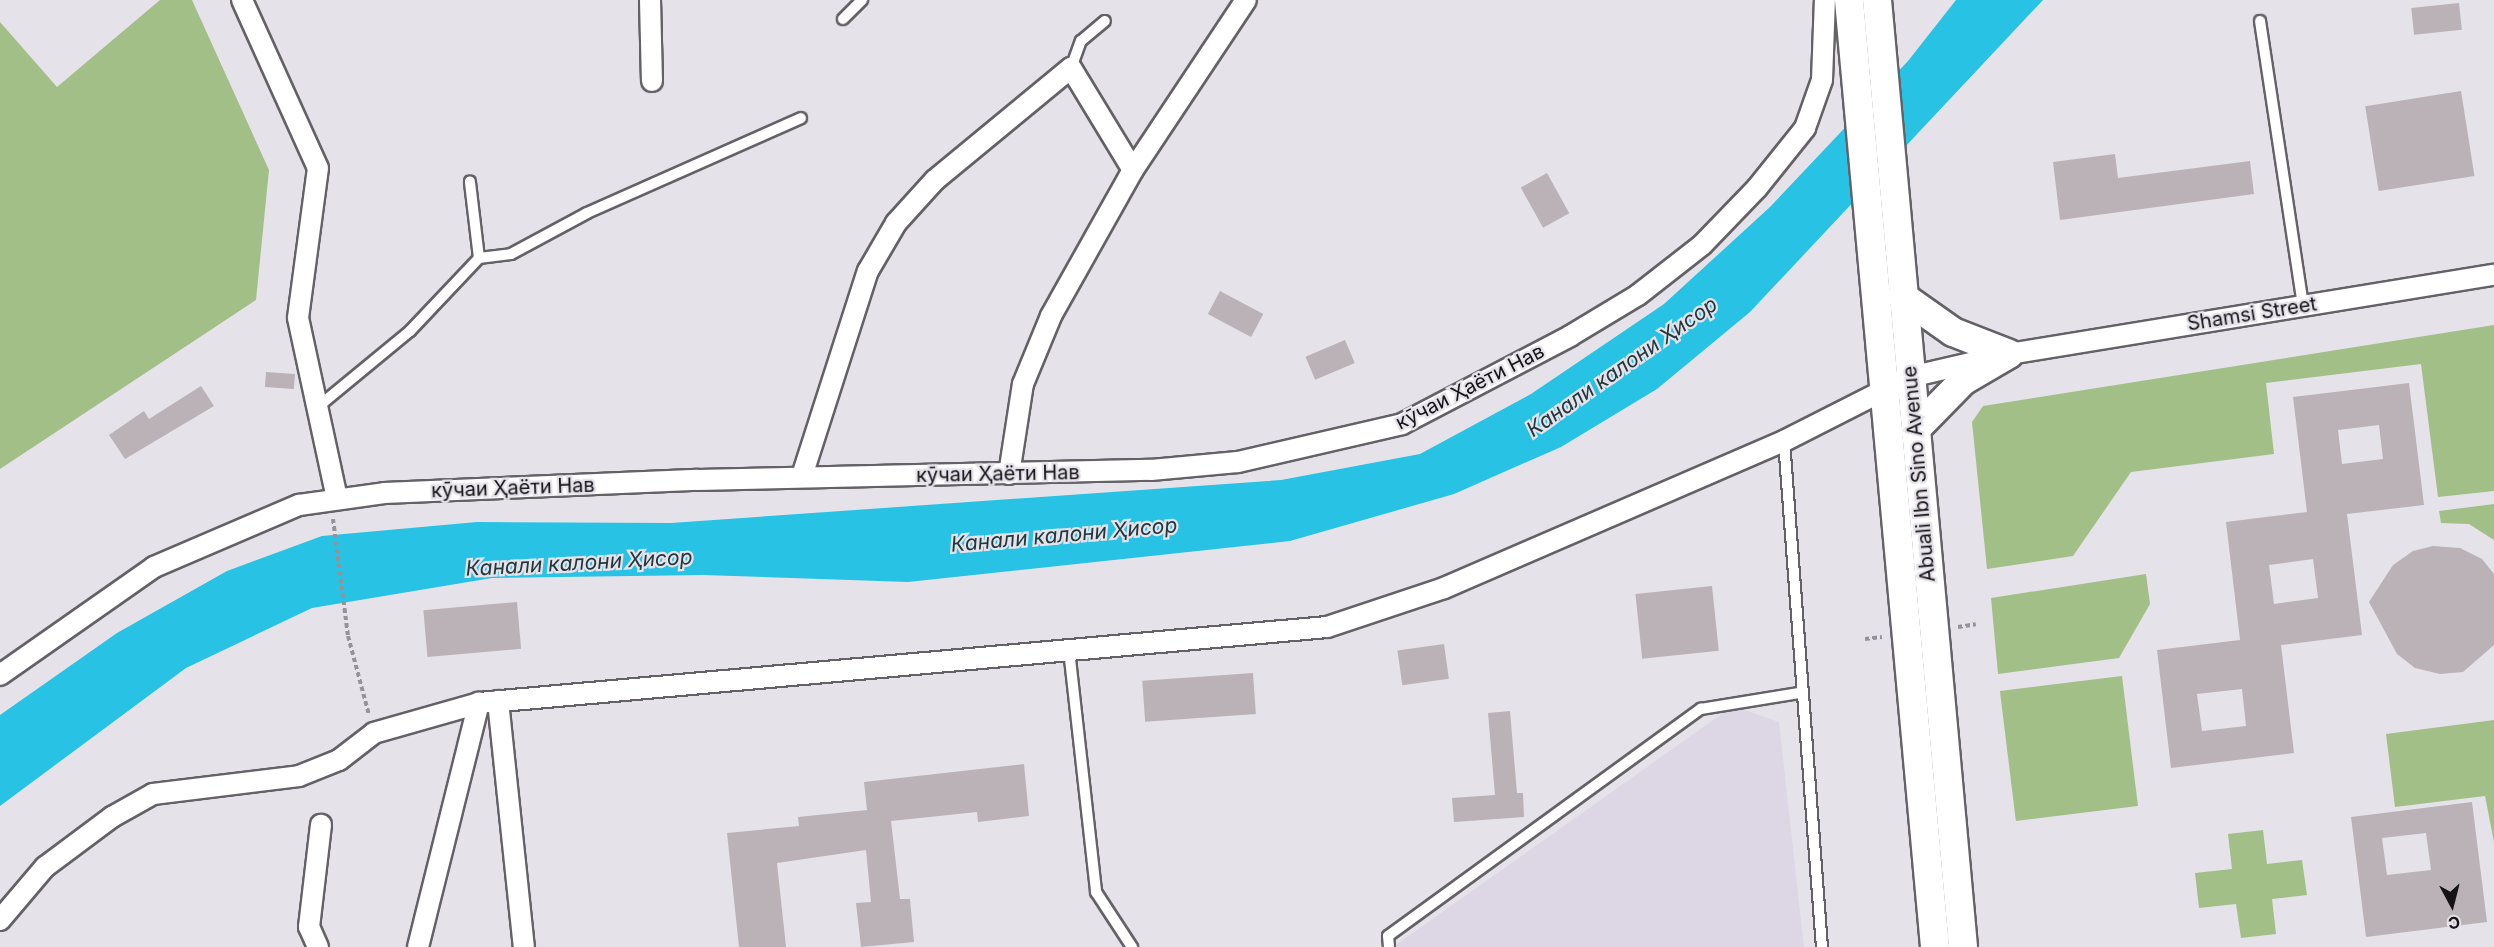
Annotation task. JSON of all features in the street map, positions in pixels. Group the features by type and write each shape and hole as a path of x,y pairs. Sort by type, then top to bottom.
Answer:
{"main road":[{"name":"Abuali Ibn Sino Avenue","path":"1850,0 1881,388 1935,947"},
{"name":"Abuali Ibn Sino Avenue","path":"1876,0 1964,947"},
{"path":"1901,283 1953,332 2009,354"},
{"path":"1915,430 1963,381 2009,354"}],"street":[{"path":"242,0 318,168 298,318 319,406 335,507"},
{"path":"650,0 652,81"},
{"path":"1009,474 1023,384 1051,316 1133,170 1246,0"},
{"name":"кӯчаи Ҳаёти Нав","path":"0,675 154,567 264,518 335,507 802,476 1151,470 1238,462 1320,445 1402,424 1570,336 1638,295 1702,244 1782,160 1805,128 1822,80 1825,0"},
{"path":"802,476 868,271 896,223 980,139 1071,68 1133,170"},
{"name":"Shamsi Street","path":"374,733 489,702 1327,627 1444,588 1784,441 1881,388 1910,377 2009,354 2494,275"},
{"path":"418,947 489,702"},
{"path":"489,702 524,947"},
{"path":"0,920 45,867 112,817 153,794 299,776 339,760 374,733"},
{"path":"318,947 309,927 321,825"}],"lane":[{"path":"843,19 862,0"},
{"path":"1071,68 1081,40 1106,21"},
{"path":"2260,21 2303,306"},
{"path":"319,406 410,331 479,258 511,254 587,213 801,117"},
{"path":"470,182 479,258"},
{"path":"1784,441 1799,693 1822,947"},
{"path":"1069,650 1096,892 1132,947"},
{"path":"1389,947 1388,936 1701,709 1799,693"}],"path":[{"path":"335,507 348,636 374,733"}],"shaded area":[{"path":"1733,706 1779,722 1804,947 1393,947"}],"green space":[{"path":"160,0 192,0 269,170 256,300 0,469 0,22 57,87"},
{"path":"2494,325 2494,491 2438,497 2421,364 2266,383 2274,454 2131,472 2073,556 1987,569 1972,422 1983,406"},
{"path":"2494,504 2494,540 2469,524 2441,523 2439,511"},
{"path":"2146,574 2150,604 2119,658 1998,674 1991,598"},
{"path":"2122,676 2138,806 2016,821 2000,691"},
{"path":"2494,720 2494,842 2485,796 2395,807 2386,734"},
{"path":"2263,830 2267,864 2302,860 2307,895 2272,899 2276,934 2241,938 2236,904 2199,908 2195,873 2232,869 2228,834"}],"water":[{"name":"Канали калони Ҳисор","path":"1956,0 2043,0 1750,312 1657,389 1561,447 1454,494 1290,541 908,582 703,575 492,578 312,608 186,668 0,806 0,715 117,633 227,571 322,536 477,522 671,523 1281,480 1420,454 1531,394 1664,304 1770,207 1908,61"}],"building":[{"path":"2459,3 2462,30 2414,35 2411,8"},
{"path":"2461,91 2474,176 2379,191 2365,106"},
{"path":"2115,154 2118,178 2250,161 2254,194 2060,220 2053,162"},
{"path":"1547,173 1569,213 1543,228 1521,188"},
{"path":"1220,291 1263,314 1251,337 1208,314"},
{"path":"1345,340 1355,363 1315,380 1305,357"},
{"path":"266,372 295,374 294,389 265,387"},
{"path":"2409,383 2424,505 2347,514 2362,635 2281,645 2294,753 2171,768 2157,650 2240,640 2226,522 2307,512 2293,397","holes":["2379,425 2383,459 2342,464 2338,430","2313,559 2318,598 2274,604 2269,565","2242,689 2246,726 2202,731 2197,694"]},
{"path":"201,386 214,406 125,459 109,435 144,411 149,419"},
{"path":"2433,546 2460,548 2482,559 2494,574 2494,645 2463,672 2440,674 2415,668 2397,654 2369,602 2393,565 2413,551"},
{"path":"1712,586 1719,651 1642,659 1635,594"},
{"path":"517,602 521,649 427,657 423,610"},
{"path":"1444,644 1449,679 1402,685 1397,651"},
{"path":"1253,673 1256,714 1145,722 1142,681"},
{"path":"1510,711 1517,793 1523,793 1524,817 1454,822 1452,798 1495,795 1488,713"},
{"path":"1024,764 1029,816 978,822 977,812 891,821 900,899 910,899 914,942 861,947 856,903 871,902 866,850 777,863 786,947 739,947 727,833 799,826 798,817 867,810 864,782"},
{"path":"2472,802 2487,922 2366,937 2351,817","holes":["2426,833 2431,870 2387,875 2382,838"]}]}
